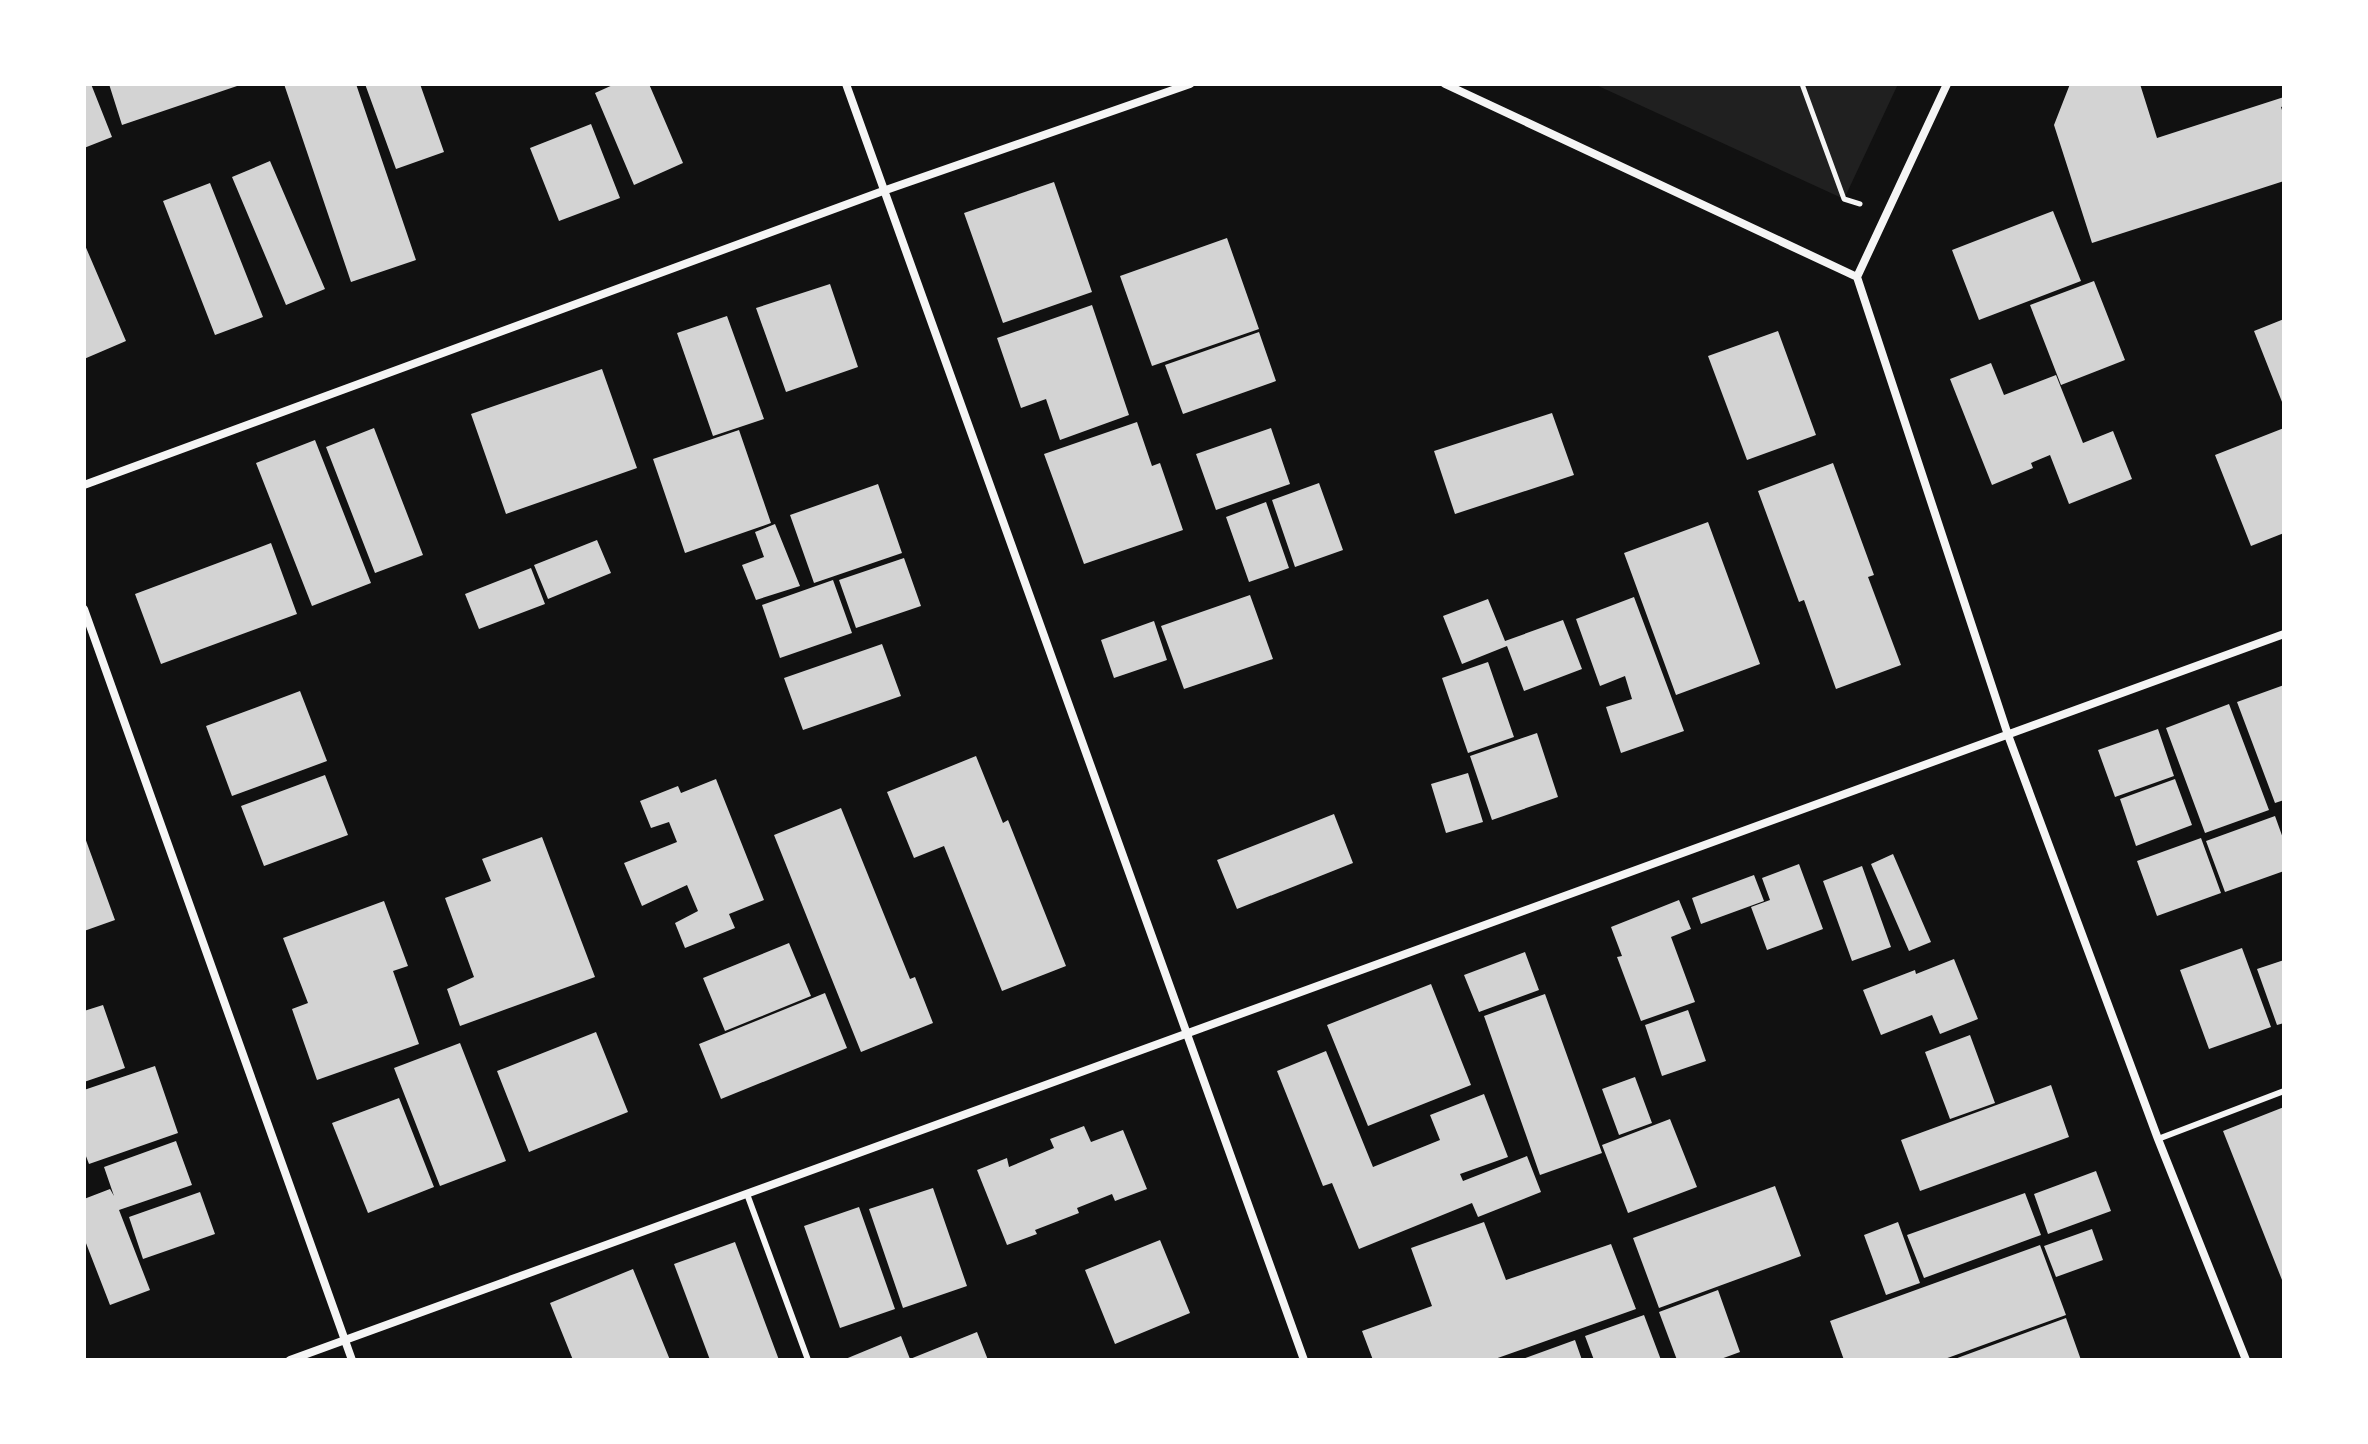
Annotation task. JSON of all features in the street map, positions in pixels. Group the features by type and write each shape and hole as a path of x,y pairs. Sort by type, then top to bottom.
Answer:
{"street":[{"path":"846,84 1304,1360"},
{"path":"84,485 883,191 1190,84"},
{"path":"1445,84 1857,277"},
{"path":"1947,84 1857,277 2008,735 2158,1139 2246,1360"},
{"path":"84,609 352,1360"},
{"path":"290,1360 2284,634"}],"lane":[{"path":"2158,1139 2284,1091"},
{"path":"747,1194 808,1360"}],"path":[{"path":"1802,84 1844,199 1886,212"}],"shaded area":[{"path":"1594,84 1898,84 1844,199"}],"building":[{"path":"84,84 91,84 112,137 84,148"},
{"path":"109,84 240,84 240,85 122,125"},
{"path":"284,84 356,84 416,260 351,282"},
{"path":"365,84 420,84 444,152 396,169"},
{"path":"615,84 649,84 683,163 634,185 595,93"},
{"path":"2070,84 2140,84 2157,138 2284,97 2284,106 2281,107 2284,116 2284,181 2092,243 2054,125"},
{"path":"591,124 620,198 559,221 530,148"},
{"path":"270,161 325,289 286,305 232,177"},
{"path":"1054,182 1092,292 1003,323 964,213"},
{"path":"210,183 263,317 215,335 163,201"},
{"path":"2053,211 2081,281 1979,320 1952,250"},
{"path":"1227,238 1259,329 1152,366 1120,276"},
{"path":"84,243 126,341 84,359"},
{"path":"2094,281 2125,360 2061,385 2030,305"},
{"path":"830,284 858,367 786,392 756,308"},
{"path":"1092,305 1129,415 1060,440 1046,399 1021,408 997,338"},
{"path":"727,316 764,419 713,436 677,333"},
{"path":"2284,319 2284,407 2254,331"},
{"path":"1778,331 1816,435 1747,460 1708,356"},
{"path":"1259,332 1276,381 1183,414 1165,365"},
{"path":"1991,363 2004,395 2056,375 2083,443 2113,431 2132,479 2069,504 2050,455 2031,463 2033,468 1992,485 1950,379"},
{"path":"602,369 637,468 506,514 471,414"},
{"path":"1552,413 1574,475 1455,514 1434,451"},
{"path":"1137,422 1152,466 1160,463 1183,530 1084,564 1044,454"},
{"path":"374,428 423,555 375,573 326,447"},
{"path":"1271,428 1290,484 1216,510 1196,454"},
{"path":"2284,428 2284,533 2251,546 2215,455"},
{"path":"739,430 771,523 685,553 653,459"},
{"path":"315,440 371,583 312,606 256,463"},
{"path":"1833,463 1874,575 1868,577 1901,665 1836,689 1804,600 1799,602 1758,491"},
{"path":"1319,483 1343,550 1295,567 1272,500"},
{"path":"878,484 902,553 814,583 790,515"},
{"path":"1266,502 1289,568 1249,582 1226,517"},
{"path":"1708,522 1760,664 1676,695 1624,553"},
{"path":"775,524 800,586 756,600 742,565 764,557 755,532"},
{"path":"597,540 611,573 548,599 534,565"},
{"path":"271,543 297,614 161,664 135,594"},
{"path":"904,558 921,606 856,628 839,580"},
{"path":"531,568 545,604 479,629 465,594"},
{"path":"833,580 852,633 780,658 762,605"},
{"path":"1250,595 1273,659 1184,689 1161,626"},
{"path":"1634,597 1684,731 1621,753 1606,707 1632,699 1625,676 1600,686 1576,619"},
{"path":"1488,599 1505,641 1563,620 1582,669 1524,691 1507,646 1462,664 1443,616"},
{"path":"1154,621 1167,660 1114,678 1101,640"},
{"path":"882,644 901,696 803,730 784,678"},
{"path":"1488,662 1514,737 1468,753 1442,678"},
{"path":"2284,685 2284,800 2275,803 2237,702"},
{"path":"300,691 327,761 232,796 206,726"},
{"path":"2229,704 2269,810 2205,833 2166,728"},
{"path":"2158,729 2174,776 2115,797 2098,750"},
{"path":"1537,733 1558,797 1492,820 1470,756"},
{"path":"976,756 1003,823 1008,820 1066,966 1002,991 944,846 914,858 887,792"},
{"path":"1468,773 1483,822 1446,833 1431,784"},
{"path":"325,775 348,835 264,866 241,806"},
{"path":"716,779 764,900 729,914 735,928 685,948 675,923 698,911 687,885 642,906 624,863 677,842 669,822 651,828 640,801 678,786 681,793"},
{"path":"2175,779 2192,825 2136,846 2120,799"},
{"path":"841,808 910,979 915,977 933,1023 861,1052 774,835"},
{"path":"1334,814 1353,863 1237,909 1217,860"},
{"path":"2275,816 2284,841 2284,871 2225,892 2206,841"},
{"path":"84,835 115,920 84,931"},
{"path":"542,837 595,977 460,1026 447,989 474,977 445,898 491,881 482,859"},
{"path":"2201,838 2221,893 2157,916 2137,861"},
{"path":"1893,854 1931,942 1909,951 1871,864"},
{"path":"1799,864 1823,929 1767,950 1751,907 1770,900 1762,878"},
{"path":"1862,866 1891,947 1852,961 1823,881"},
{"path":"1754,875 1764,901 1701,924 1692,898"},
{"path":"1679,900 1691,929 1671,937 1695,1002 1641,1021 1617,957 1622,956 1611,927"},
{"path":"384,901 408,966 393,971 419,1044 317,1080 292,1009 308,1003 283,938"},
{"path":"789,943 811,996 725,1031 703,978"},
{"path":"2242,948 2271,1027 2209,1049 2180,970"},
{"path":"1525,952 1539,990 1479,1012 1464,975"},
{"path":"1954,959 1978,1019 1940,1034 1932,1015 1881,1035 1863,990"},
{"path":"2284,960 2284,1023 2277,1025 2257,969"},
{"path":"1431,984 1471,1085 1368,1126 1327,1025"},
{"path":"825,993 847,1048 721,1099 699,1044"},
{"path":"1545,994 1602,1153 1540,1175 1484,1016"},
{"path":"103,1005 125,1068 84,1082 84,1011"},
{"path":"1688,1010 1706,1061 1662,1076 1645,1025"},
{"path":"596,1032 628,1112 529,1152 497,1071"},
{"path":"1970,1035 1995,1103 1950,1119 1925,1052"},
{"path":"460,1043 506,1161 440,1186 394,1068"},
{"path":"1326,1051 1373,1167 1440,1140 1430,1115 1484,1094 1508,1157 1460,1174 1463,1181 1527,1156 1541,1192 1478,1217 1472,1203 1359,1249 1332,1183 1323,1186 1277,1071"},
{"path":"155,1066 178,1133 89,1164 84,1151 84,1090"},
{"path":"1635,1077 1652,1123 1619,1135 1602,1089"},
{"path":"2051,1085 2069,1137 1920,1191 1901,1140"},
{"path":"399,1098 434,1187 368,1213 332,1123"},
{"path":"2284,1107 2284,1285 2223,1131"},
{"path":"1670,1119 1697,1187 1628,1213 1602,1145"},
{"path":"1084,1126 1091,1142 1123,1130 1147,1189 1115,1201 1112,1194 1077,1208 1079,1213 1007,1245 977,1170 1007,1158 1009,1167 1054,1148 1050,1139"},
{"path":"176,1141 192,1185 119,1210 150,1290 110,1305 84,1238 84,1199 110,1189 114,1196 104,1167"},
{"path":"2096,1171 2111,1211 2048,1234 2034,1194"},
{"path":"1775,1186 1801,1256 1659,1308 1633,1238"},
{"path":"933,1188 967,1286 903,1308 869,1209"},
{"path":"200,1192 215,1234 143,1259 129,1217"},
{"path":"2025,1193 2041,1235 1924,1278 1907,1235"},
{"path":"859,1207 895,1309 840,1328 804,1226"},
{"path":"1484,1222 1506,1280 1611,1244 1636,1309 1492,1360 1373,1360 1362,1331 1432,1306 1411,1248"},
{"path":"1898,1222 1920,1283 1886,1295 1864,1235"},
{"path":"2092,1229 2103,1260 2056,1277 2044,1246"},
{"path":"1160,1240 1190,1313 1115,1344 1085,1270"},
{"path":"735,1242 779,1360 710,1360 674,1264"},
{"path":"2040,1245 2066,1315 1942,1360 1844,1360 1830,1321"},
{"path":"633,1269 670,1360 573,1360 550,1303"},
{"path":"1718,1290 1740,1352 1718,1360 1677,1360 1659,1312"},
{"path":"1644,1315 1661,1360 1594,1360 1585,1336"},
{"path":"2066,1318 2081,1360 1952,1360"},
{"path":"977,1332 988,1360 843,1360 901,1336 910,1359"},
{"path":"1575,1340 1582,1360 1520,1360"}]}
